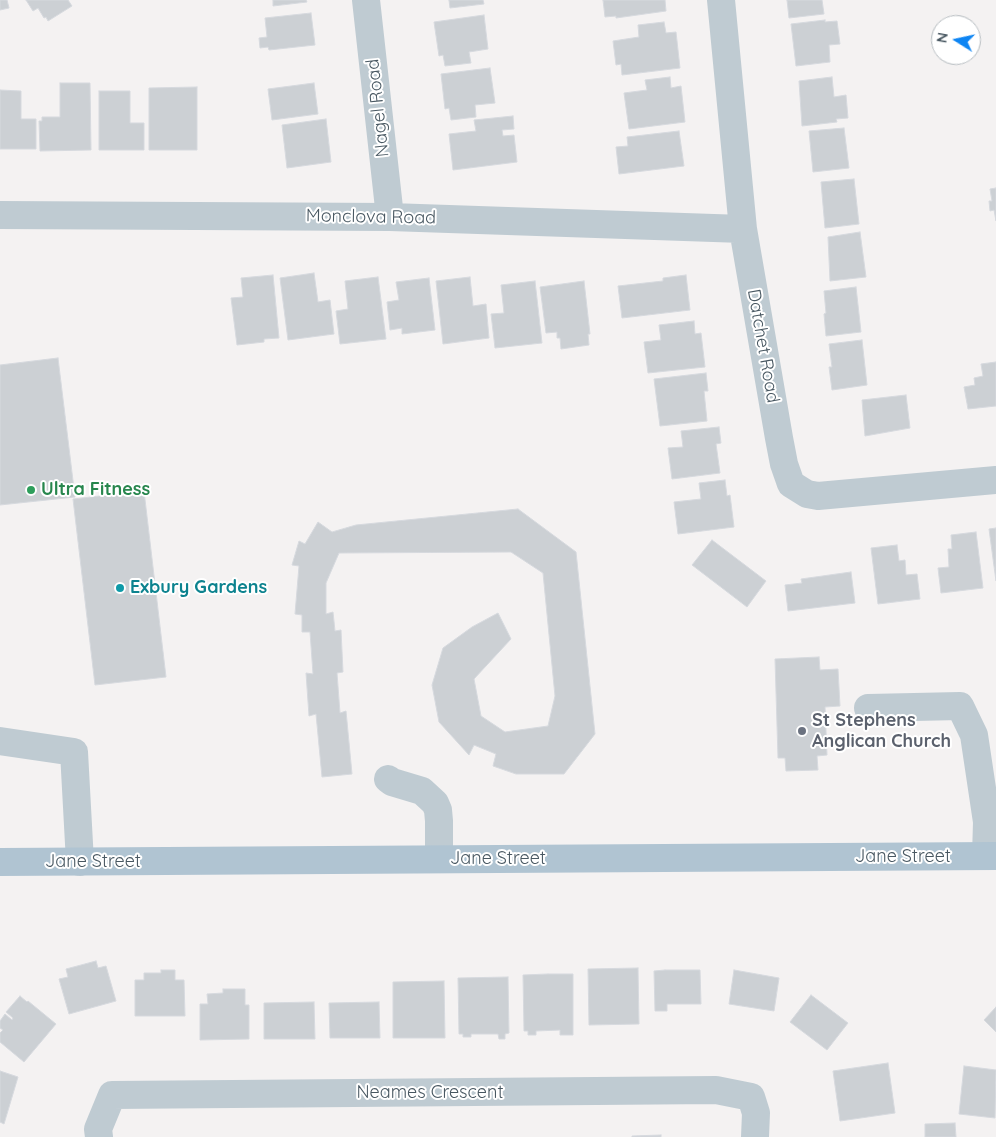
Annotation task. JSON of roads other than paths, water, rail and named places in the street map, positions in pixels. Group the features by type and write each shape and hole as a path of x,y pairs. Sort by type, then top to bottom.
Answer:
{"main road":[{"name":"Jane Street","path":"0,862 991,856"}],"street":[{"name":"Nagel Road","path":"366,0 390,216"},
{"name":"Datchet Road","path":"721,0 743,228 778,438 791,484 807,494 818,496 996,480"},
{"name":"Monclova Road","path":"0,215 390,216 743,228"},
{"path":"868,708 960,706 974,735 991,856"},
{"path":"0,741 74,752 80,862"},
{"path":"388,779 422,791 435,803 439,821 439,859"},
{"name":"Neames Crescent","path":"99,1137 98,1129 112,1095 716,1090 751,1097 756,1112 755,1137"}],"place":[{"name":"Ultra Fitness","path":"31,490"},
{"name":"Exbury Gardens","path":"120,588"},
{"name":"St Stephens Anglican Church","path":"802,731"}]}
